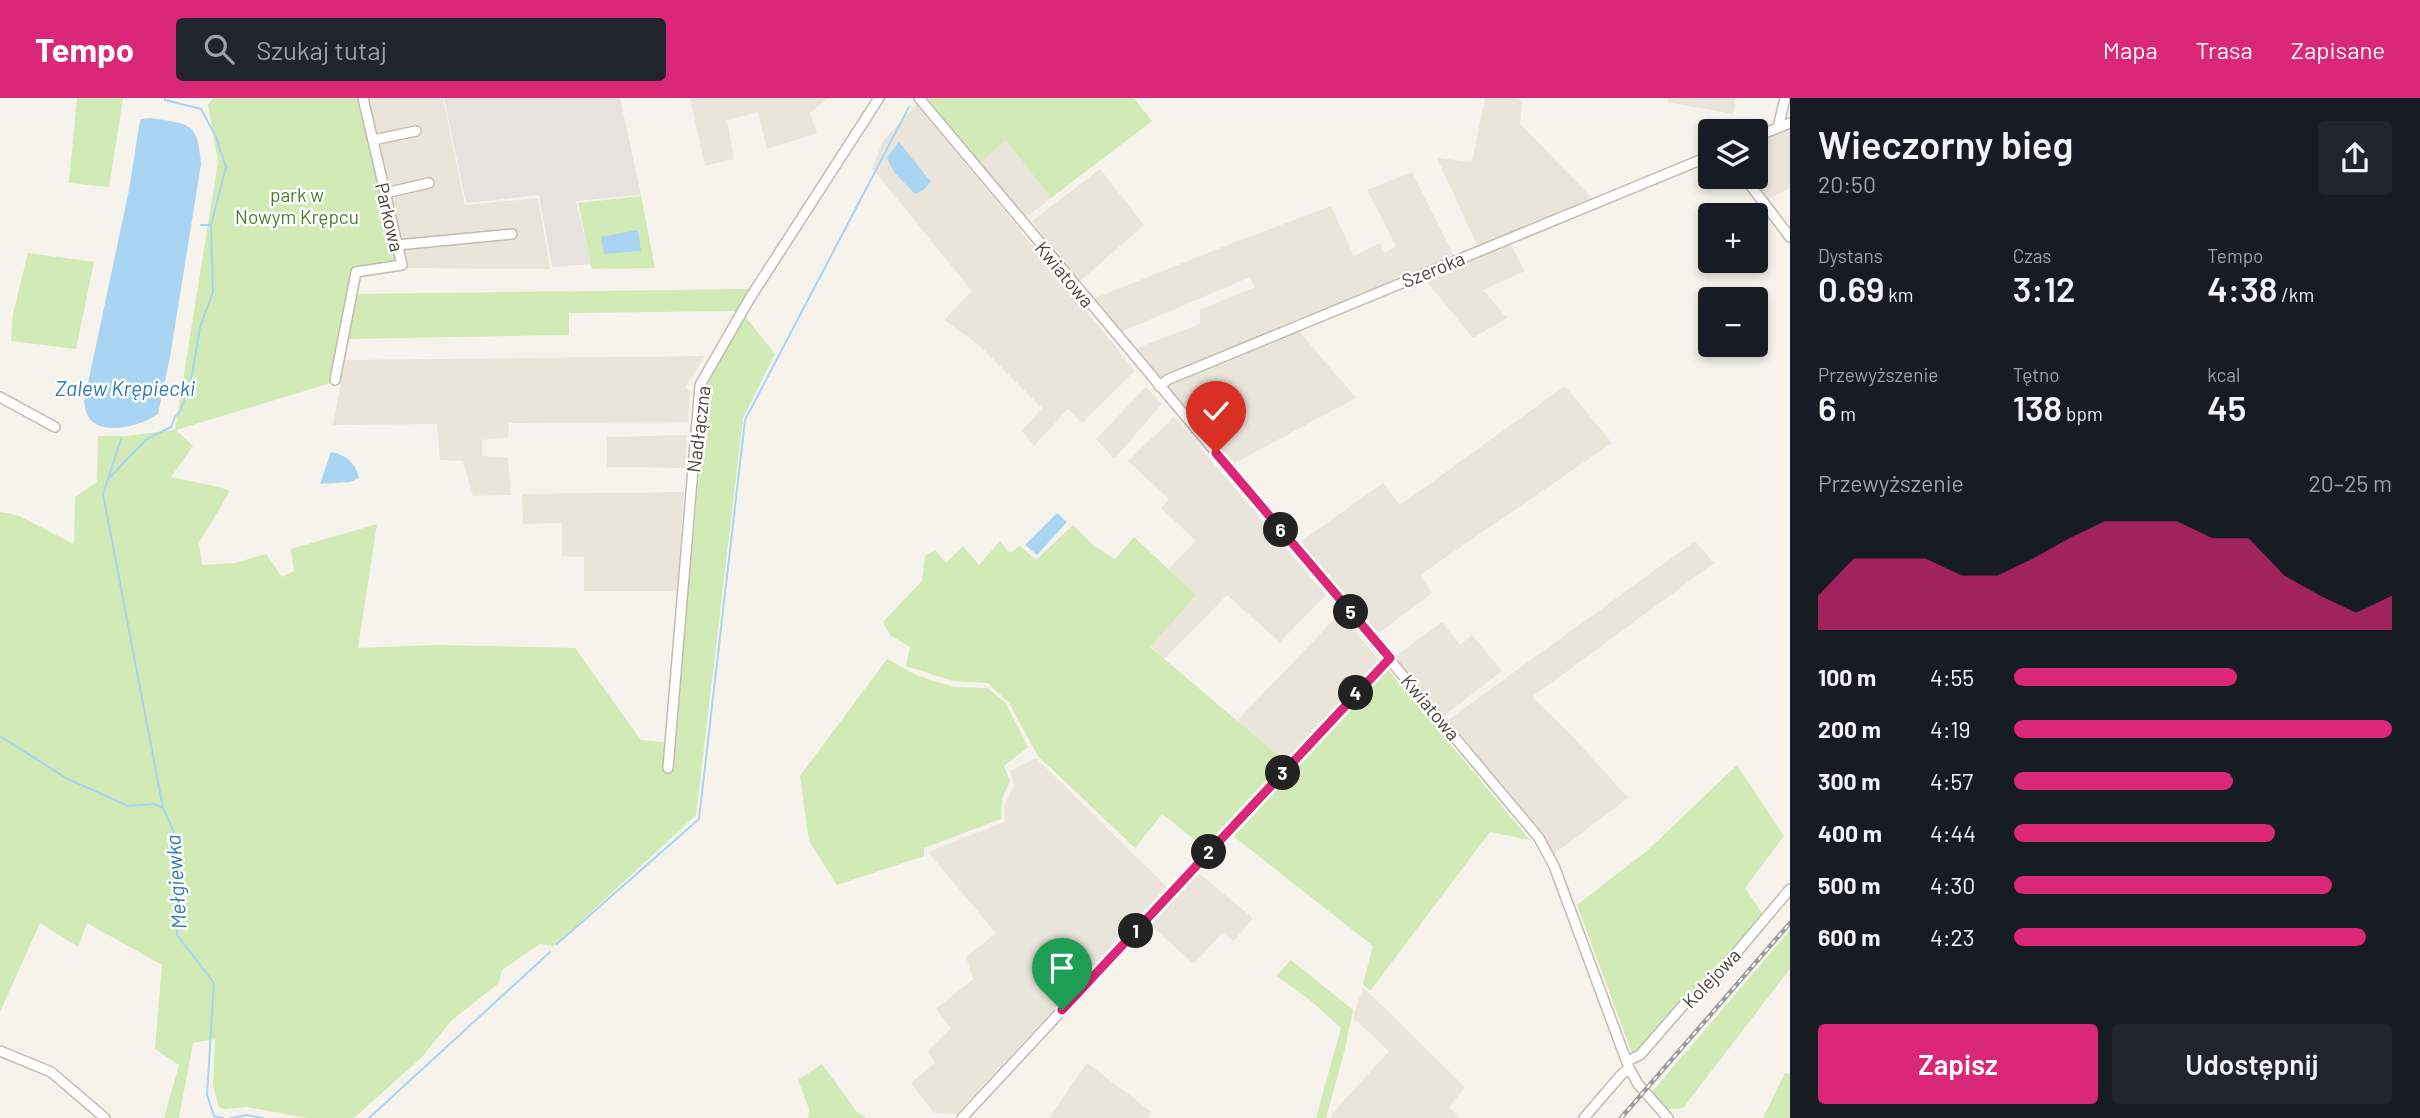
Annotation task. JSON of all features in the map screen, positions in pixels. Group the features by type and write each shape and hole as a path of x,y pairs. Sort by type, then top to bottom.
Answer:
{"street":[{"name":"Parkowa","path":"335,380 356,272 402,265 363,98"},
{"name":"Nadłączna","path":"668,768 700,386 750,298 879,98"},
{"name":"Kwiatowa","path":"919,98 1527,821 1548,852 1628,1065 1638,1084 1667,1117"},
{"path":"1778,128 1785,98"},
{"path":"1768,132 1790,123"},
{"path":"373,140 416,131"},
{"name":"Szeroka","path":"1159,386 1169,379 1338,308 1698,161"},
{"path":"385,193 429,183"},
{"path":"1753,189 1790,237"},
{"path":"397,245 512,234"},
{"path":"0,397 55,428"},
{"path":"962,1118 1390,658"},
{"name":"Kolejowa","path":"1584,1118 1687,1001 1705,990 1790,889"},
{"path":"0,1051 51,1072 105,1118"}],"shaded area":[{"path":"366,98 443,98 465,205 538,198 550,269 406,268"},
{"path":"444,98 620,98 641,195 576,201 591,264 552,267 539,195 466,203"},
{"path":"690,98 828,98 810,113 817,133 767,149 758,112 727,120 734,159 705,166"},
{"path":"1485,98 1517,98 1522,102 1520,124 1595,201 1479,249 1437,158 1472,162"},
{"path":"1668,98 1736,98 1733,114 1667,102"},
{"path":"917,104 1135,371 1082,423 1068,409 1034,446 1022,431 1042,408 979,345 944,320 972,291 872,168 883,141"},
{"path":"1790,125 1790,188 1767,200 1759,189 1768,189 1768,135"},
{"path":"1006,140 1051,198 1024,219 980,163"},
{"path":"1100,169 1144,225 1079,282 1032,221"},
{"path":"1412,172 1455,258 1299,319 1157,380 1134,349 1200,324 1200,310 1255,287 1250,277 1121,332 1093,299 1331,206 1354,256 1380,243 1385,253 1396,246 1367,190"},
{"path":"1509,242 1525,271 1483,290 1507,318 1473,338 1423,277"},
{"path":"1297,329 1356,398 1231,465 1167,388 1169,382"},
{"path":"705,356 686,387 690,392 688,422 509,423 508,437 482,440 482,456 508,458 511,495 473,496 463,461 440,460 437,424 333,425 345,360"},
{"path":"1565,386 1612,443 1420,575 1432,593 1375,636 1297,544 1383,483 1400,505"},
{"path":"1146,387 1162,404 1114,459 1096,439"},
{"path":"1174,417 1326,595 1280,642 1227,595 1164,659 1150,646 1168,570 1196,541 1161,508 1169,499 1128,461"},
{"path":"687,435 685,468 607,467 607,437"},
{"path":"684,492 677,591 584,591 584,557 562,556 562,523 523,524 522,494"},
{"path":"1695,541 1714,563 1532,697 1574,738 1628,798 1554,854 1541,833 1448,720"},
{"path":"1340,613 1381,662 1287,763 1237,721"},
{"path":"1442,622 1460,645 1472,635 1502,671 1444,716 1393,658"},
{"path":"1036,758 1167,887 957,1114 934,1113 911,1083 935,1063 928,1051 951,1028 936,1009 973,979 966,957 996,933 928,852 1004,822 1005,803 1014,786 1010,771"},
{"path":"1196,871 1253,918 1234,941 1222,933 1194,964 1149,924"},
{"path":"1363,987 1465,1087 1449,1107 1459,1118 1331,1118 1389,1051 1353,1018"},
{"path":"1087,1063 1152,1112 1147,1118 1049,1118"}],"green space":[{"path":"77,98 123,98 109,187 69,183"},
{"name":"park w Nowym Krępcu","path":"213,98 359,98 397,263 352,269 331,383 176,430 193,446 171,477 230,491 199,543 202,565 235,563 266,554 282,577 294,571 291,549 377,524 358,648 435,645 575,648 641,740 672,743 709,377 744,315 775,354 743,418 696,815 554,946 540,944 502,970 499,983 451,1021 422,1057 354,1118 306,1118 247,1107 219,1107 213,1085 215,1039 193,1043 179,1118 164,1118 179,1065 155,1049 162,965 87,923 78,947 40,923 0,1012 0,512 17,515 74,544 75,497 97,482 98,436 175,430 218,162 208,105"},
{"path":"927,98 1134,98 1152,121 1051,198 1006,140 980,163"},
{"path":"641,196 655,268 592,269 578,203"},
{"path":"28,253 94,262 76,349 11,341 13,314"},
{"path":"751,289 738,311 569,313 569,335 349,339 356,294"},
{"path":"1073,525 1094,546 1115,559 1134,537 1196,595 1150,647 1287,763 1215,842 1199,843 1162,814 1135,848 1038,756 1009,703 988,683 953,681 906,666 910,647 890,635 883,622 922,581 925,556 935,550 946,563 963,546 979,565 1000,541 1010,553 1020,546 1036,560"},
{"path":"887,659 918,676 954,687 987,688 1005,702 1028,747 1004,766 1010,781 1002,799 1001,819 924,848 924,856 837,885 809,841 800,776"},
{"path":"1385,666 1530,840 1490,832 1370,991 1363,984 1373,946 1232,835"},
{"path":"1737,765 1784,836 1745,888 1762,913 1636,1064 1577,905 1648,850"},
{"path":"1790,930 1790,969 1683,1108 1666,1109 1652,1092"},
{"path":"1291,960 1353,1010 1326,1118 1316,1118 1341,1028 1310,1000 1276,976"},
{"path":"822,1064 857,1112 867,1118 808,1118 809,1109 798,1080"},
{"path":"1785,1073 1790,1074 1790,1118 1763,1118"}],"water":[{"name":"Zalew Krępiecki","path":"150,118 189,127 197,140 201,164 170,357 158,414 133,425 104,427 89,418 84,402 129,190 139,126 141,119"},
{"path":"899,142 931,182 915,194 894,172 887,158"},
{"path":"638,230 641,251 604,254 601,237"},
{"path":"331,452 349,460 359,478 350,482 320,484"},
{"path":"1057,513 1067,522 1037,555 1025,545"}],"waterway":[{"path":"109,478 147,439 171,427 181,410 192,375 200,327 213,292 211,225 226,167 216,137 201,109 165,98"},
{"path":"557,944 699,819 745,420 909,107"},
{"path":"201,225 210,225"},
{"path":"121,439 103,494 163,808"},
{"name":"Mełgiewka","path":"0,736 66,778 128,806 154,804 163,808 176,837 177,935 214,983 207,1095 214,1116 223,1118"},
{"path":"369,1118 550,952"},
{"name":"Mełgiewka","path":"231,1118 247,1115 263,1118"}],"railway":[{"path":"1621,1118 1790,923"}],"route":[{"path":"1062,1010 1390,658 1216,453"}]}
